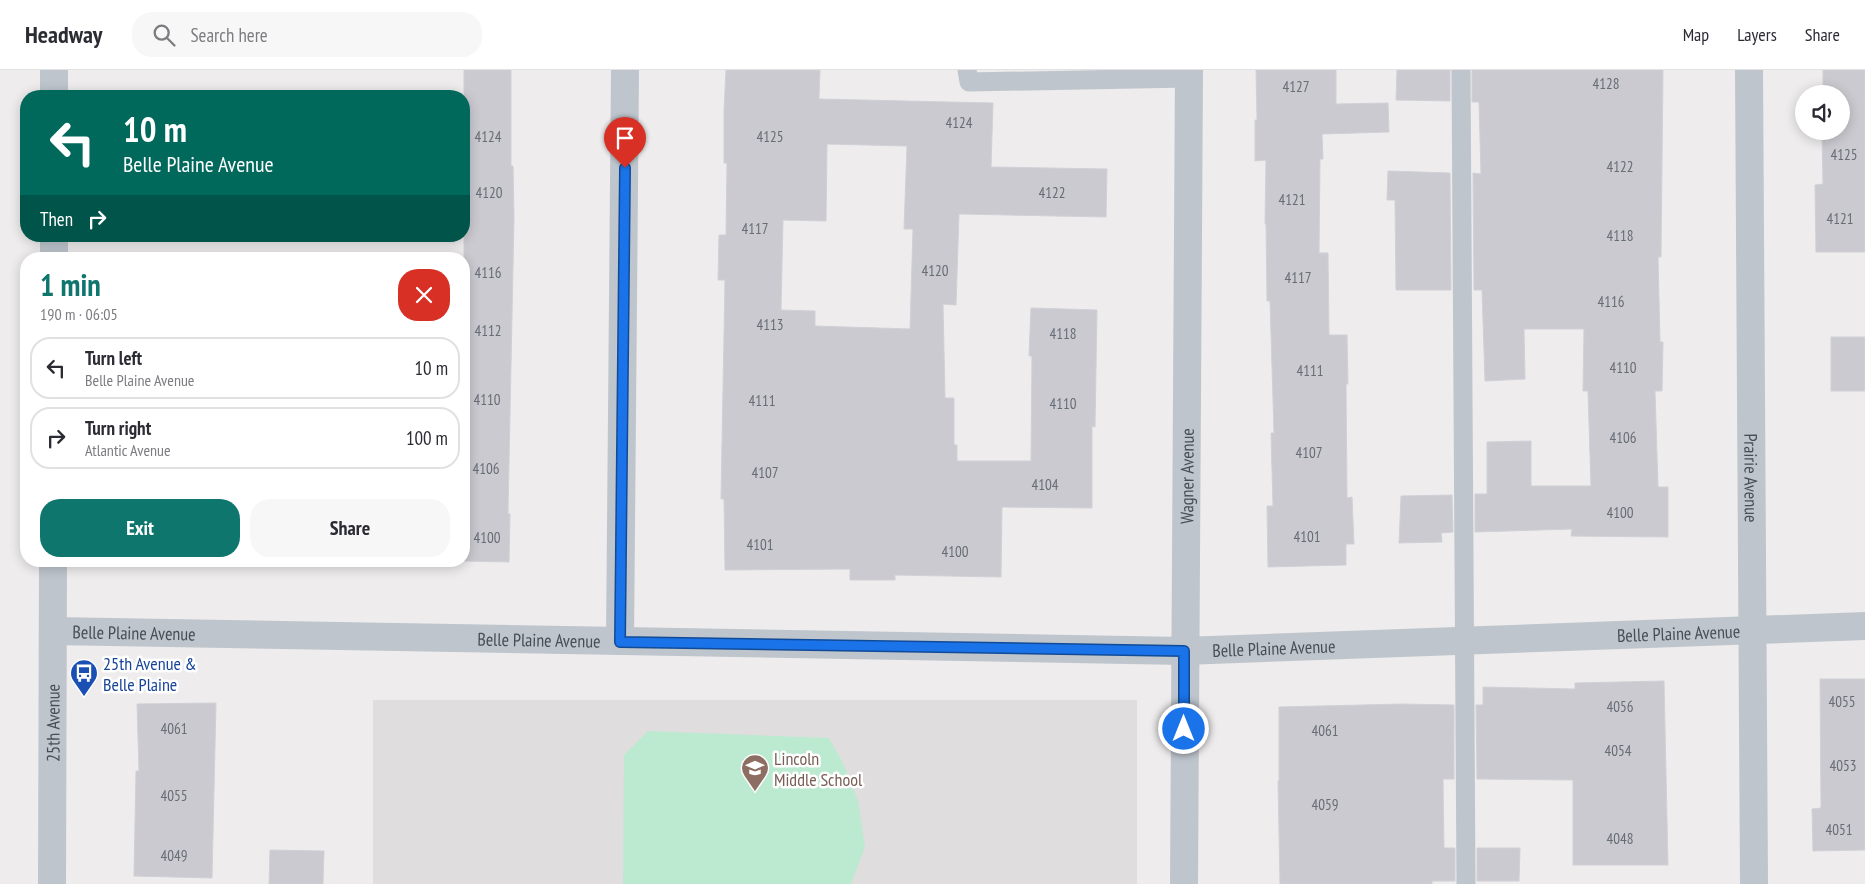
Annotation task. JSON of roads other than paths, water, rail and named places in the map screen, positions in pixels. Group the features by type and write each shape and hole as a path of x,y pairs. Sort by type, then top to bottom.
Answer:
{"street":[{"path":"54,70 54,90"},
{"path":"620,642 626,70"},
{"name":"Prairie Avenue","path":"1749,70 1754,630 1754,884"},
{"name":"Wagner Avenue","path":"1184,884 1189,74"},
{"name":"25th Avenue","path":"52,884 53,567"},
{"name":"Belle Plaine Avenue","path":"53,631 1184,651 1865,626"}],"lane":[{"path":"968,70 969,82 1189,74"},
{"path":"1461,70 1466,884"}],"place":[{"name":"25th Avenue & Belle Plaine","path":"84,697"},
{"name":"Lincoln Middle School","path":"755,792"}]}
